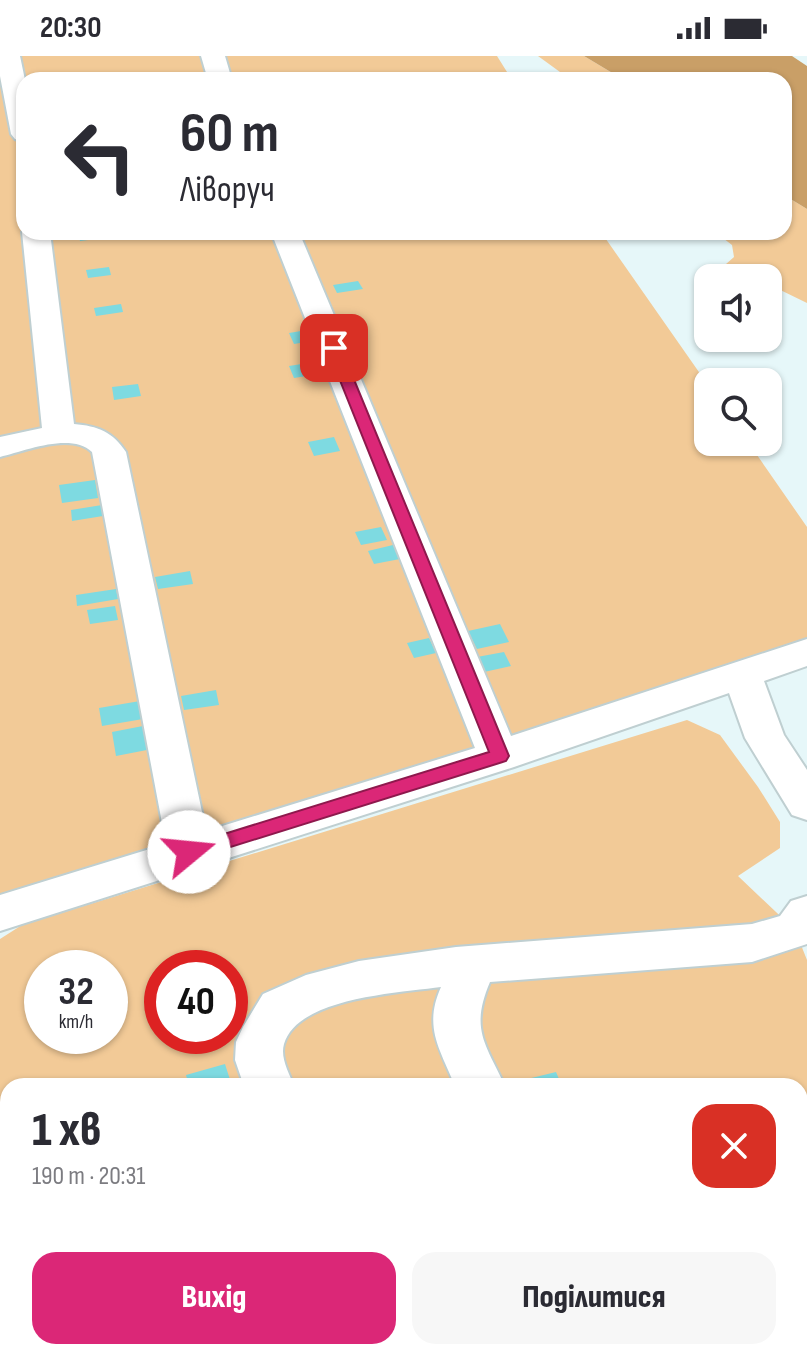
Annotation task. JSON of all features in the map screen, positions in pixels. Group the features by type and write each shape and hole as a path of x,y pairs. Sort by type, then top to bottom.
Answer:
{"street":[{"path":"8,56 16,95"},
{"path":"37,240 59,434"},
{"path":"288,240 499,756"},
{"path":"0,447 59,434 93,436 105,444 109,452 189,852"},
{"path":"0,913 499,756 807,652"},
{"path":"742,675 765,738 807,804"},
{"path":"266,1078 259,1060 260,1042 280,1008 306,995 359,980 475,964 752,943 795,930 807,914"},
{"path":"475,964 456,1006 456,1031 477,1078"}],"shaded area":[{"path":"0,56 497,56 507,72 16,72 16,240 607,240 696,368 694,456 758,456 807,527 807,652 0,913"},
{"path":"538,56 584,56 611,72 560,72"},
{"path":"584,56 792,56 807,66 807,209 792,200 792,72 611,72"},
{"path":"792,200 807,209 807,303 782,291 782,264 726,264 734,257 732,245 725,240 792,240"},
{"path":"687,720 720,735 780,822 780,848 738,876 795,930 807,960 807,1078 0,1078 0,939 22,925"}],"building":[{"path":"109,267 111,275 88,278 86,270"},
{"path":"358,281 363,289 337,293 333,285"},
{"path":"121,304 123,312 96,316 94,308"},
{"path":"307,330 312,341 294,344 289,333"},
{"path":"314,362 319,374 294,378 289,366"},
{"path":"138,384 141,396 114,400 112,387"},
{"path":"334,437 340,451 314,456 308,442"},
{"path":"95,480 98,498 62,503 59,485"},
{"path":"102,505 103,516 72,521 71,510"},
{"path":"381,527 387,540 361,545 355,532"},
{"path":"393,545 400,559 374,564 368,551"},
{"path":"190,571 193,584 158,589 155,577"},
{"path":"116,589 118,599 77,606 76,595"},
{"path":"115,606 118,620 90,624 87,610"},
{"path":"500,624 509,642 477,649 468,631"},
{"path":"429,638 436,653 414,658 407,643"},
{"path":"504,652 511,666 484,672 477,657"},
{"path":"216,690 219,705 184,710 181,696"},
{"path":"140,701 143,719 102,726 99,708"},
{"path":"148,725 152,749 116,756 112,732"},
{"path":"225,1064 229,1078 187,1078 186,1075"},
{"path":"556,1072 559,1078 531,1078"}],"route":[{"path":"189,852 499,756 334,348"}]}
